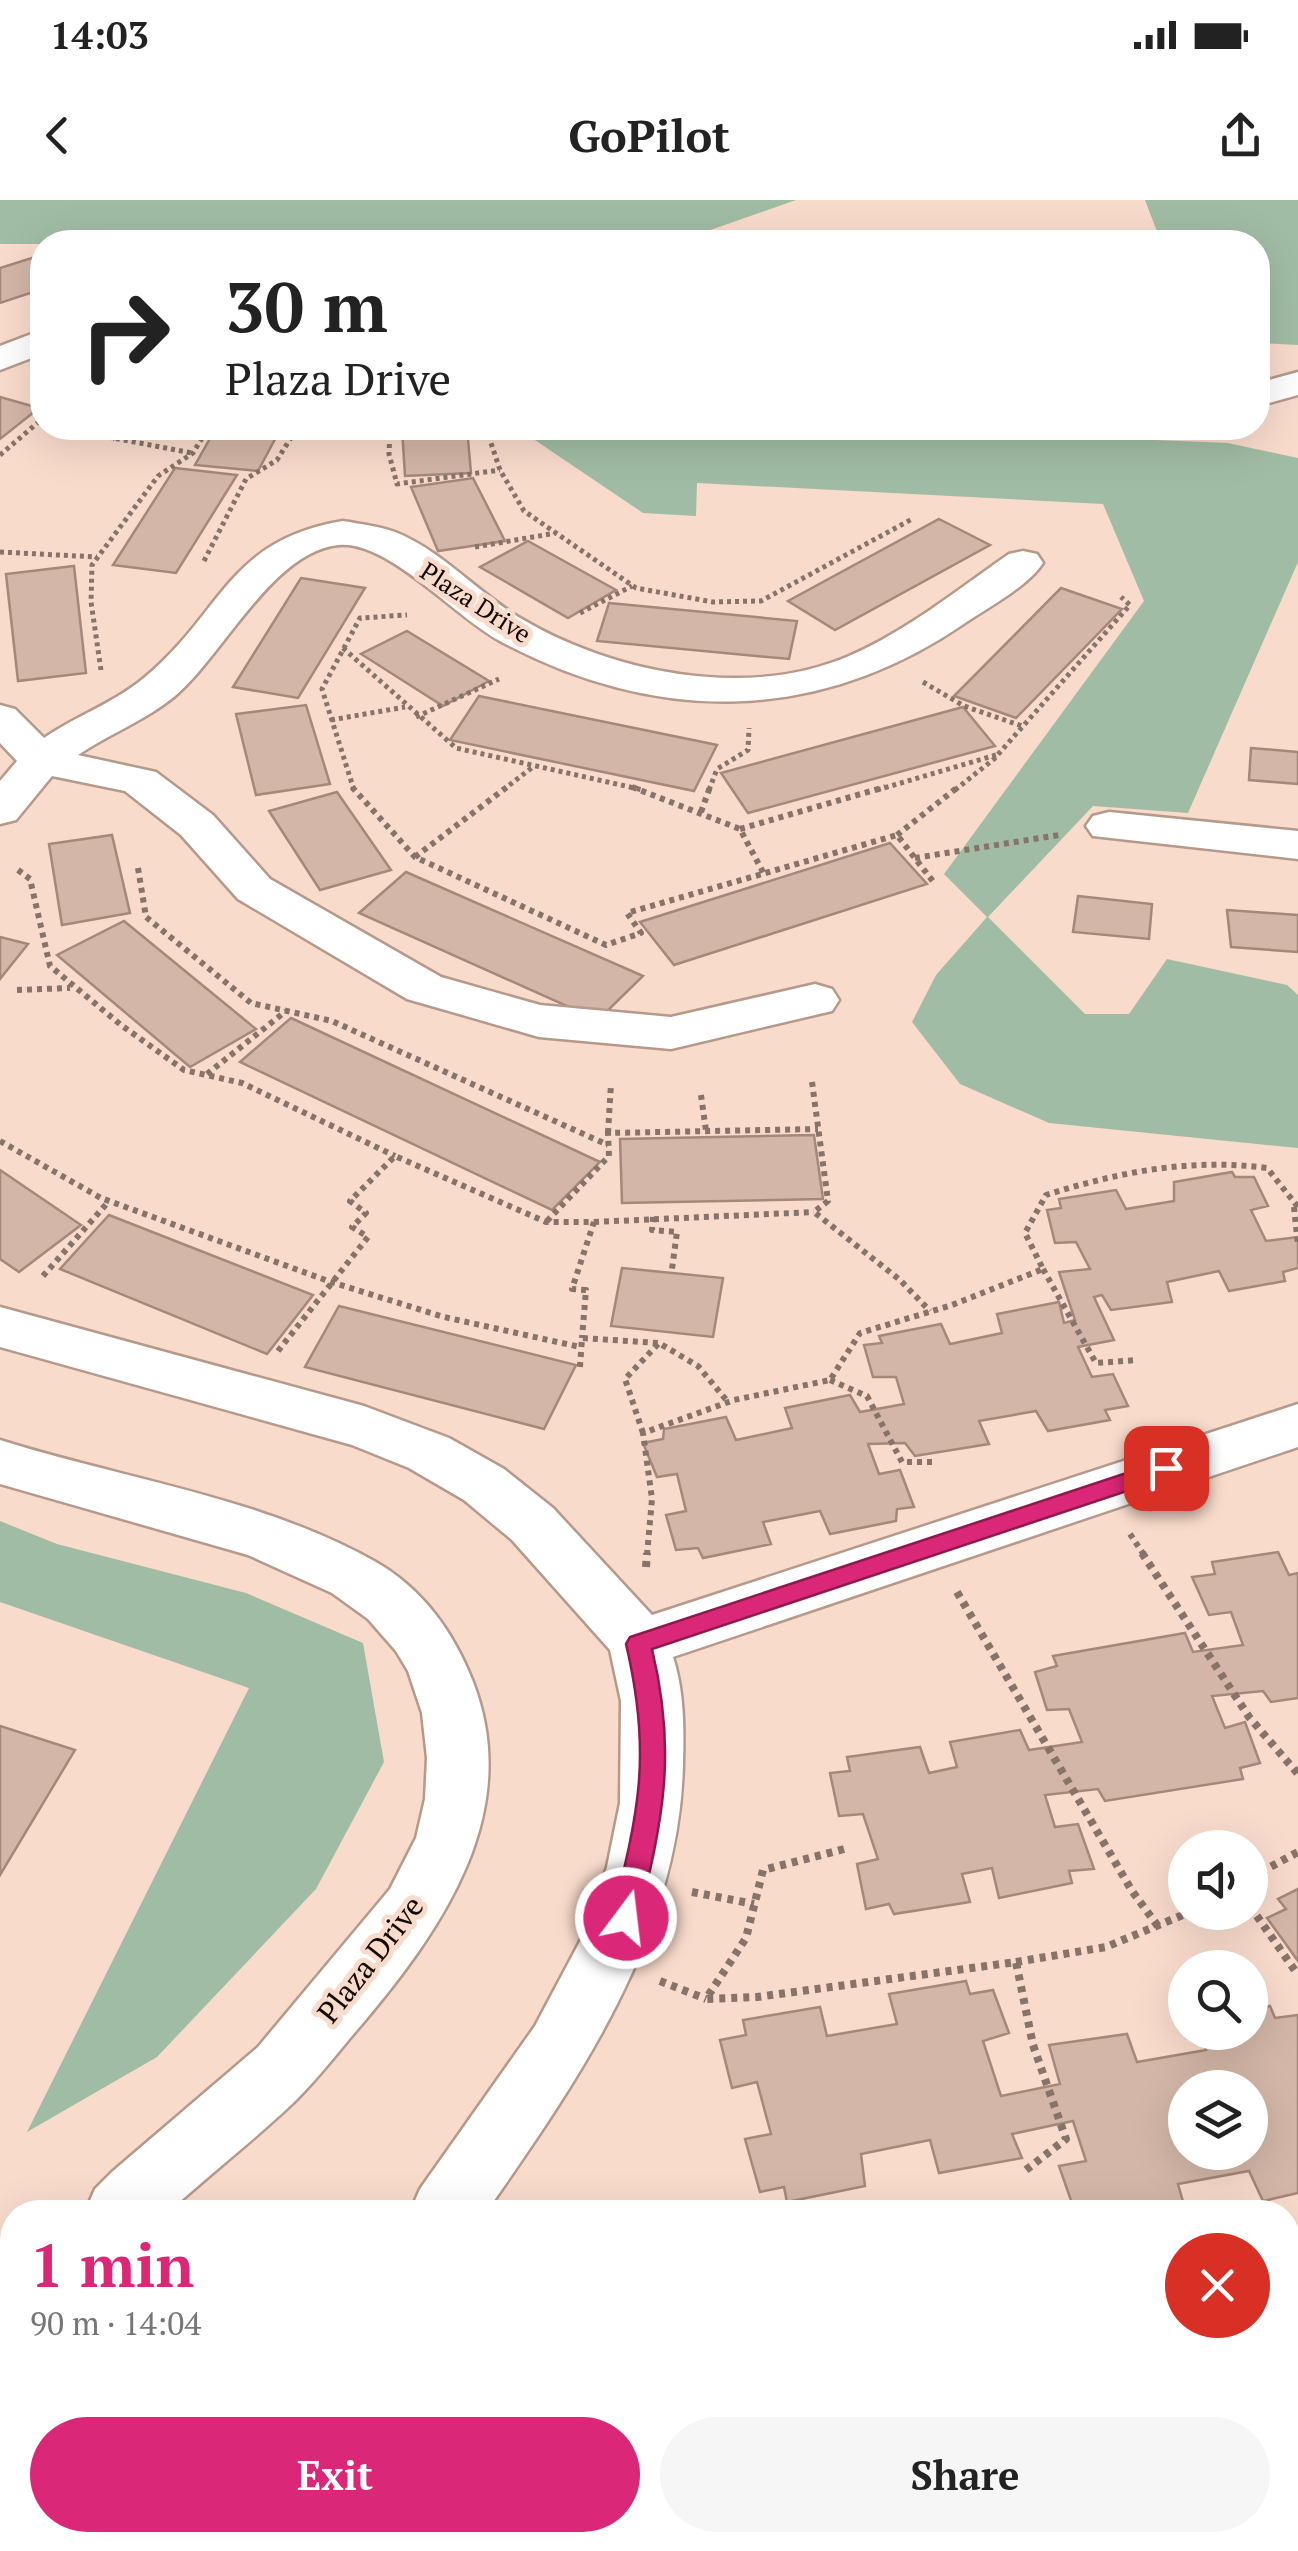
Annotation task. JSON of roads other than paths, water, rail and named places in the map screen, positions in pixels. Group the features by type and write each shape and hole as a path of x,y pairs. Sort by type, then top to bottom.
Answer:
{"street":[{"path":"0,359 30,346"},
{"path":"1270,391 1298,383"},
{"name":"Plaza Drive","path":"0,810 42,761 160,687 243,590 307,538 361,532 410,558 512,631 572,658 636,678 733,689 841,674 880,656 1024,563"},
{"path":"0,718 42,761 140,781 197,824 254,889 424,988 539,1021 671,1033 815,1000"},
{"path":"1109,826 1298,846"},
{"path":"0,1327 416,1444 464,1468 512,1503 551,1541 638,1644 651,1698 652,1811 626,1918 602,1973 534,2088 454,2200"},
{"path":"638,1644 1298,1425"},
{"name":"Plaza Drive","path":"0,1462 262,1540 352,1576 393,1602 420,1635 446,1684 456,1733 458,1791 447,1846 419,1903 380,1956 267,2084 144,2200"}]}
